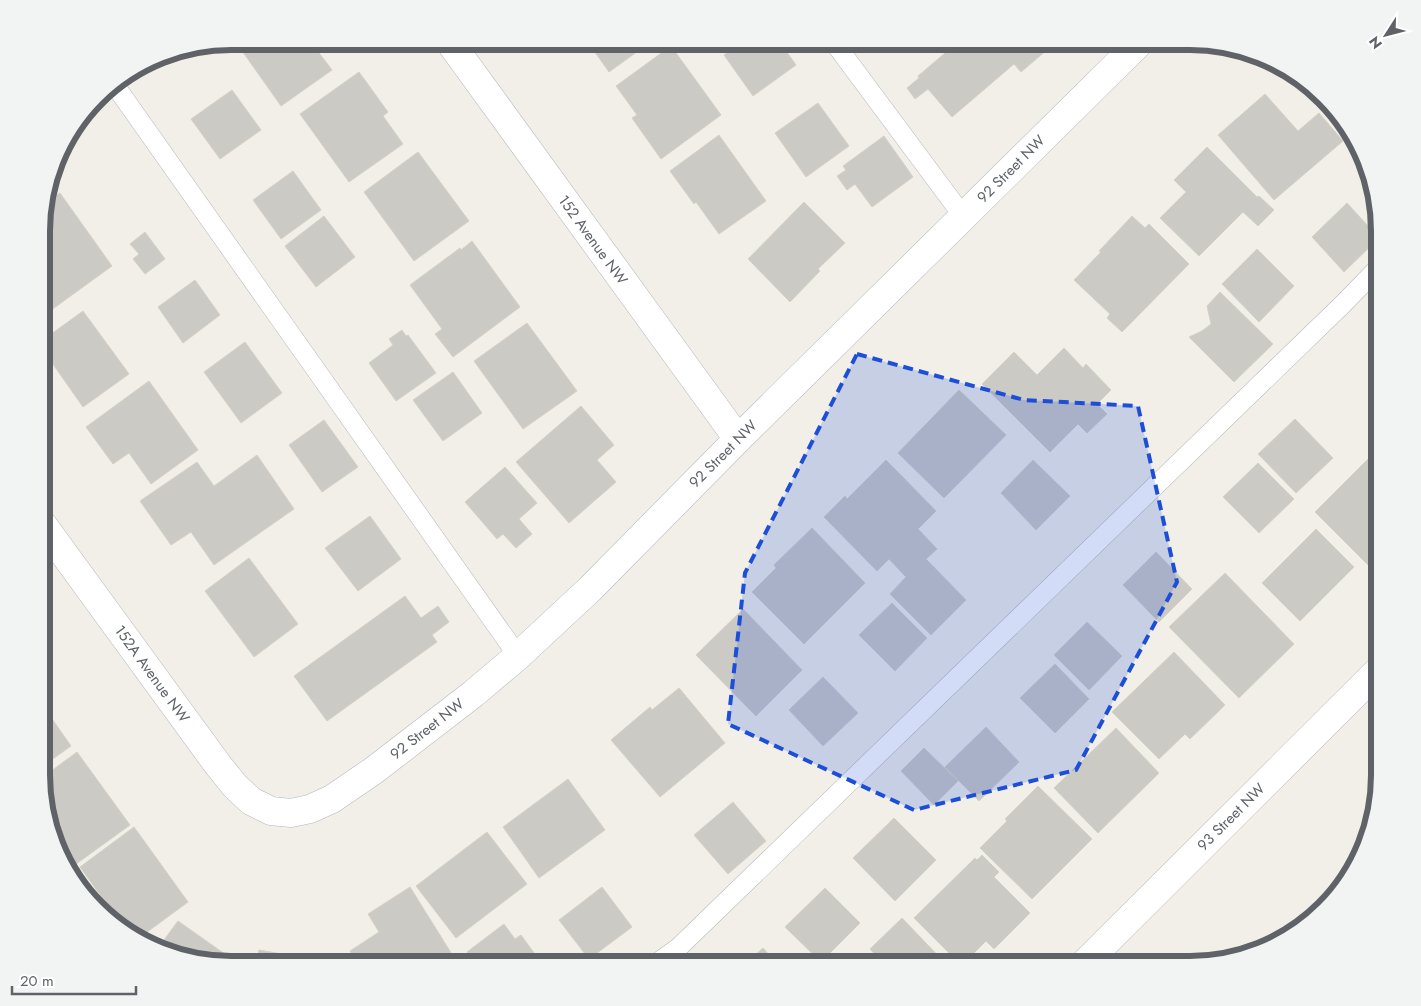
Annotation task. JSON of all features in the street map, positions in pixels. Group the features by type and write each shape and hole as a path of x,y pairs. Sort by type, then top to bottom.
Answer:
{"street":[{"name":"152 Avenue NW","path":"456,50 738,439"},
{"name":"92 Street NW","path":"271,811 290,813 310,810 332,799 387,760 473,694 518,656 590,588 1132,50"},
{"name":"152A Avenue NW","path":"50,535 224,772 251,802 271,811"},
{"name":"93 Street NW","path":"1092,956 1371,682"}],"lane":[{"path":"839,50 963,216"},
{"path":"118,90 518,656"},
{"path":"666,956 678,948 1371,275"}],"highlighted area":[{"path":"857,354 1024,400 1138,406 1177,582 1076,770 914,810 728,724 745,573"}],"building":[{"path":"241,50 317,50 332,70 281,106"},
{"path":"593,50 640,50 609,72"},
{"path":"666,50 674,50 721,115 661,159 632,118 637,115 616,86"},
{"path":"730,50 785,50 796,65 753,96 724,55"},
{"path":"949,50 1047,50 1021,72 1014,64 952,117 928,89 915,99 907,88 919,78 918,76"},
{"path":"359,72 388,112 383,116 403,144 349,182 300,114"},
{"path":"232,90 261,130 220,159 191,119"},
{"path":"1265,94 1298,131 1319,113 1343,141 1274,200 1218,135"},
{"path":"818,103 849,146 806,177 775,133"},
{"path":"719,135 766,201 719,234 670,171"},
{"path":"884,136 913,177 872,207 855,184 847,190 837,176 846,170 843,166"},
{"path":"1207,147 1257,197 1259,196 1274,210 1258,226 1243,212 1199,256 1160,218 1186,192 1174,180"},
{"path":"418,152 469,221 414,261 364,192"},
{"path":"293,171 321,210 281,239 253,200"},
{"path":"60,193 112,266 50,311 50,219 53,198"},
{"path":"804,202 845,243 818,269 820,271 790,302 748,259"},
{"path":"1347,203 1371,229 1371,246 1344,272 1312,237"},
{"path":"324,216 355,257 316,287 285,246"},
{"path":"1132,216 1145,228 1149,224 1189,264 1122,332 1107,318 1110,314 1074,280"},
{"path":"145,232 165,259 145,274 133,259 139,254 130,244"},
{"path":"472,241 520,307 453,357 435,334 442,329 410,285"},
{"path":"1257,249 1294,286 1259,322 1222,284"},
{"path":"195,280 220,315 183,343 158,307"},
{"path":"1220,292 1273,344 1234,382 1189,337 1211,324 1207,306"},
{"path":"83,311 129,374 83,407 50,360 50,335"},
{"path":"527,323 577,391 523,429 474,361"},
{"path":"402,330 406,336 408,335 436,373 396,401 369,363 393,345 389,339"},
{"path":"245,342 282,393 241,423 204,372"},
{"path":"1064,348 1083,368 1086,364 1111,390 1097,404 1107,414 1087,433 1078,424 1050,452 982,384 1014,352 1037,375"},
{"path":"453,372 482,413 443,441 413,400"},
{"path":"149,381 198,450 151,484 129,453 113,464 86,427"},
{"path":"959,390 1006,435 944,498 898,453"},
{"path":"581,406 614,445 597,460 616,482 569,523 516,462"},
{"path":"1295,419 1333,458 1296,493 1258,454"},
{"path":"324,420 358,467 322,492 289,445"},
{"path":"257,455 294,509 214,565 191,532 171,545 140,501 197,462 214,486"},
{"path":"1371,456 1371,568 1315,512"},
{"path":"886,460 936,511 918,529 937,549 926,559 966,600 931,635 890,594 906,577 889,559 877,571 824,517 845,496 847,499"},
{"path":"1033,460 1070,496 1036,530 1001,493"},
{"path":"1258,463 1294,499 1259,533 1223,497"},
{"path":"505,467 537,503 519,519 532,534 516,548 503,534 497,539 465,502"},
{"path":"370,516 401,559 358,591 325,548"},
{"path":"812,528 865,583 804,644 752,592 776,568 774,565"},
{"path":"1316,529 1354,567 1300,621 1262,583"},
{"path":"1156,552 1192,589 1159,622 1123,585"},
{"path":"249,558 298,624 254,657 205,591"},
{"path":"1225,573 1294,644 1239,698 1169,627"},
{"path":"405,596 421,618 438,606 449,622 432,635 437,642 327,721 294,676"},
{"path":"892,603 927,638 895,671 859,635"},
{"path":"743,609 802,670 756,716 696,655"},
{"path":"1087,622 1122,656 1089,690 1054,655"},
{"path":"1174,652 1225,705 1190,739 1185,734 1159,759 1112,712"},
{"path":"1055,664 1089,699 1055,733 1020,698"},
{"path":"823,677 858,713 823,746 789,710"},
{"path":"679,688 725,743 660,797 611,740 650,707 652,710"},
{"path":"50,716 71,746 50,761"},
{"path":"986,727 1019,762 979,801 945,767"},
{"path":"1116,728 1159,773 1098,833 1054,788"},
{"path":"924,748 958,781 934,805 901,771"},
{"path":"77,752 130,825 74,865 56,822 50,787 50,772"},
{"path":"568,779 605,830 539,878 503,827"},
{"path":"1038,786 1092,839 1032,899 980,848 1007,821 1005,819"},
{"path":"733,802 766,841 728,874 694,835"},
{"path":"894,818 936,860 895,901 853,858"},
{"path":"134,827 188,902 145,934 121,919 111,910 80,867"},
{"path":"487,832 527,884 456,938 416,886"},
{"path":"982,855 999,872 994,877 1030,913 994,949 986,941 971,956 952,956 914,918 975,858 977,860"},
{"path":"410,887 453,956 353,956 350,951 379,932 368,914"},
{"path":"602,887 632,927 593,956 587,956 559,920"},
{"path":"825,888 860,923 827,956 815,956 785,927"},
{"path":"902,918 938,956 876,956 870,949"},
{"path":"178,921 228,956 196,953 162,942"},
{"path":"504,924 515,939 521,935 536,956 470,956 467,952"},
{"path":"763,948 770,956 754,956"},
{"path":"259,950 293,956 258,956"}]}
